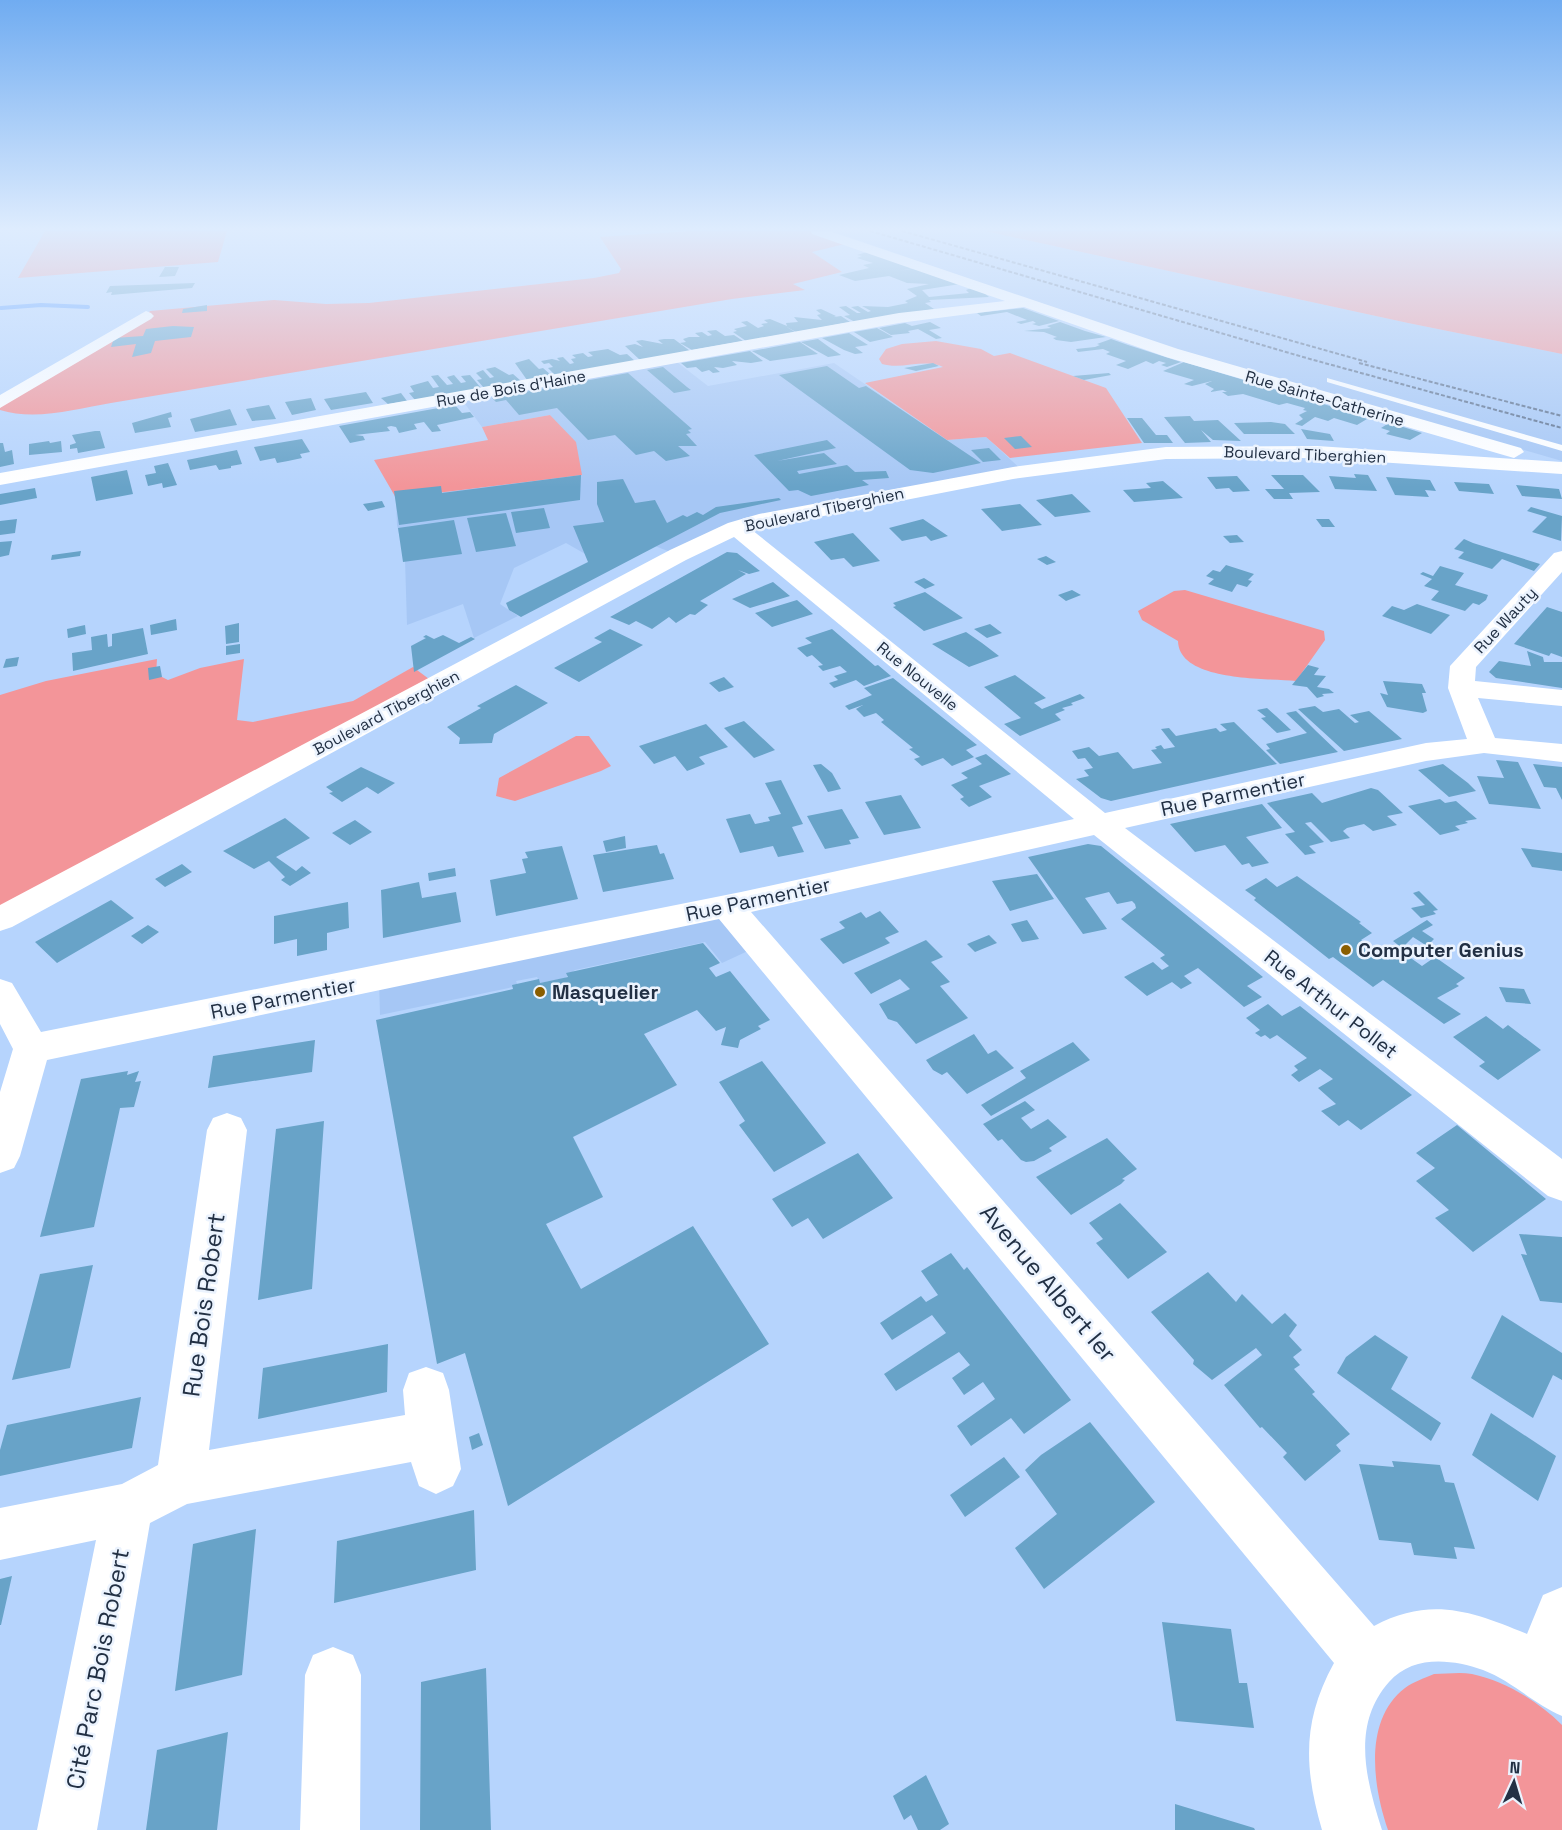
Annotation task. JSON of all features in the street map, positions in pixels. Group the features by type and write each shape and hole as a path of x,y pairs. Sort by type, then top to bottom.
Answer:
{"street":[{"path":"0,403 145,316"},
{"name":"Rue de Bois d'Haine","path":"0,479 912,316"},
{"name":"Rue Sainte-Catherine","path":"1063,316 1172,353 1562,467"},
{"name":"Boulevard Tiberghien","path":"0,920 668,561 736,528 781,515 923,488 1159,454 1227,451 1317,452 1562,467"},
{"name":"Rue Nouvelle","path":"736,528 1100,824"},
{"name":"Rue Wauty","path":"1461,688 1463,666 1562,558"},
{"path":"1484,746 1461,688 1562,698"},
{"name":"Rue Parmentier","path":"32,1049 728,906 1426,752 1484,746 1562,753"},
{"name":"Rue Arthur Pollet","path":"1100,824 1562,1183"},
{"name":"Avenue Albert Ier","path":"728,906 1368,1661"},
{"path":"0,992 32,1049 0,1156"},
{"name":"Rue Bois Robert","path":"181,1480 227,1130"},
{"path":"0,1534 128,1508 181,1480 431,1431"},
{"name":"Cité Parc Bois Robert","path":"67,1830 128,1508"},
{"path":"1352,1830 1340,1792 1336,1739 1347,1693 1368,1661 1402,1639 1444,1634 1491,1644 1551,1679 1562,1614"},
{"path":"330,1830 333,1675"}],"lane":[{"path":"1330,380 1562,448"}],"shaded area":[{"path":"145,316 628,316 56,413 27,414 0,410 0,398"},
{"path":"1073,316 1378,316 1562,354 1562,461 1114,331"},
{"path":"1378,316 1562,316 1562,354"},
{"path":"936,341 981,349 994,356 1010,353 1106,388 1142,443 1010,458 986,437 947,440 865,383 943,367 929,364 897,366 882,364 879,359 886,349 902,344"},
{"path":"673,359 708,386 834,363 947,440 986,437 1024,472 790,514 678,555 655,546 587,555 566,543 514,568 500,604 518,616 474,638 463,604 407,625 405,559 397,525 396,498 582,475 550,415 482,427 460,397"},
{"path":"550,415 576,442 582,475 396,498 374,460 488,440 482,427"},
{"path":"1185,590 1324,631 1325,640 1296,681 1246,678 1208,671 1193,664 1182,654 1178,641 1142,620 1138,611 1174,591"},
{"path":"157,659 156,674 168,680 200,668 244,659 237,720 253,722 353,701 413,667 437,685 0,919 0,695 46,681"},
{"path":"576,736 589,736 611,766 515,801 496,796 499,778"},
{"path":"727,906 763,944 722,963 705,942 575,970 565,978 540,983 537,977 516,981 518,986 380,1015 379,979"},
{"path":"1467,1673 1497,1682 1532,1700 1562,1725 1562,1830 1388,1830 1378,1794 1375,1755 1377,1736 1392,1702 1405,1688 1434,1674"}],"building":[{"path":"818,316 842,316 850,322 796,332 785,326 795,332 746,341 733,332 737,331 734,329 747,326 741,322 747,321 758,328 764,326 761,324 768,323 764,320 770,319 787,326 786,323 798,322 794,317 822,320"},
{"path":"845,316 889,316 855,322"},
{"path":"1018,316 1046,316 1059,321 1039,326 1032,324 1036,323 1033,321 1021,324 1016,322 1027,320"},
{"path":"930,322 941,328 929,330 942,338 936,339 918,329 908,331 910,333 891,335 879,328 905,323 912,326"},
{"path":"1060,322 1106,337 1071,342 1056,340 1053,338 1057,337 1044,332 1024,331 1051,328 1047,326"},
{"path":"173,326 194,327 191,337 155,341 151,353 132,357 136,344 111,347 114,338 143,336 146,329"},
{"path":"877,328 893,337 870,342 854,332"},
{"path":"716,330 725,336 734,335 743,341 692,350 680,343 686,342 683,339 689,337 700,337 695,333 702,332 708,336 712,335 707,331"},
{"path":"849,333 868,345 855,347 863,353 855,354 844,350 822,338"},
{"path":"674,339 690,351 640,360 625,346 635,344 643,347 636,341 642,340 663,344 658,340"},
{"path":"818,339 841,355 828,357 801,342"},
{"path":"1111,339 1181,362 1167,367 1161,365 1166,363 1159,361 1153,364 1146,361 1128,369 1116,365 1126,361 1106,354 1110,352 1103,349 1078,352 1076,349 1095,347"},
{"path":"800,342 818,354 770,361 752,351"},
{"path":"608,349 620,355 627,354 635,361 555,375 548,368 553,367 549,363 544,364 541,361 552,359 560,361 557,358 563,357 570,364 574,363 571,359 576,358 572,355 583,353 588,357 593,356 588,352"},
{"path":"750,351 763,361 751,363 732,361 737,365 714,367 720,372 713,373 709,370 702,372 696,367 687,368 681,363"},
{"path":"529,359 539,369 543,368 551,375 527,380 515,363"},
{"path":"1184,362 1367,419 1357,425 1334,418 1328,421 1315,417 1302,426 1295,424 1303,419 1299,415 1307,411 1303,410 1305,408 1287,403 1279,405 1243,394 1228,396 1222,392 1227,392 1223,390 1210,392 1214,389 1205,384 1212,381 1192,386 1184,384 1194,380 1163,371"},
{"path":"933,363 939,366 916,371 904,368"},
{"path":"827,366 859,388 866,386 981,463 933,473 910,470 779,375"},
{"path":"495,367 509,375 513,374 521,381 484,388 477,380 482,379 476,373 483,370 490,378 494,377 486,369"},
{"path":"663,367 691,390 674,393 647,370"},
{"path":"628,373 692,429 688,430 691,433 686,434 697,446 678,446 690,456 666,461 654,451 636,455 615,435 588,440 557,408 519,415 506,400 496,402 492,398"},
{"path":"1109,373 1111,375 1084,380 1073,376"},
{"path":"438,375 447,385 453,384 447,377 454,375 461,383 466,382 461,376 470,375 481,388 415,400 409,393 414,392 410,386 428,381 433,388 439,387 431,376"},
{"path":"366,392 373,403 331,410 324,399"},
{"path":"401,393 407,401 388,404 381,398"},
{"path":"311,398 316,410 292,415 285,402"},
{"path":"269,405 276,419 252,421 246,409"},
{"path":"455,405 462,413 470,412 474,417 437,425 441,431 432,432 424,422 414,424 417,429 399,433 396,427 391,426 387,427 390,431 355,435 363,436 365,440 350,443 339,426"},
{"path":"230,409 237,425 195,432 190,419"},
{"path":"171,412 172,417 168,418 171,427 135,433 132,423"},
{"path":"1190,416 1194,421 1218,420 1241,441 1213,440 1201,430 1211,442 1185,443 1164,417"},
{"path":"1127,418 1142,418 1156,435 1167,435 1173,443 1144,443"},
{"path":"1234,423 1285,424 1295,434 1244,434"},
{"path":"1389,423 1422,433 1410,440 1386,434 1390,431 1381,428"},
{"path":"1301,429 1330,434 1334,441 1307,439"},
{"path":"100,431 105,448 78,453 77,448 70,449 70,445 76,443 72,435"},
{"path":"1021,436 1032,447 1015,449 1004,438"},
{"path":"302,439 310,452 300,454 302,458 277,463 275,458 260,461 254,447"},
{"path":"827,440 836,448 777,461 824,453 837,464 797,471 799,474 847,465 855,472 886,471 889,478 862,480 869,485 811,496 798,490 789,491 754,455"},
{"path":"49,441 50,443 61,441 62,452 29,455 29,444"},
{"path":"0,443 3,443 5,452 12,450 14,464 0,467"},
{"path":"989,448 1001,460 983,462 971,450"},
{"path":"237,450 242,464 219,470 216,465 190,470 187,460"},
{"path":"168,463 177,485 163,488 162,483 148,486 145,475 156,473 154,466"},
{"path":"127,470 133,494 96,501 91,477"},
{"path":"1354,474 1368,475 1377,491 1335,489 1329,476 1356,478"},
{"path":"581,475 580,500 399,525 394,491 441,486 442,493"},
{"path":"1271,475 1303,475 1320,492 1289,493 1293,499 1274,499 1265,489 1284,489"},
{"path":"1237,476 1250,491 1233,492 1229,488 1216,489 1207,477"},
{"path":"1386,477 1430,480 1436,491 1425,490 1429,497 1395,495"},
{"path":"623,479 635,503 655,500 667,523 683,515 687,517 697,512 703,515 716,507 779,498 781,500 720,513 521,617 509,610 506,603 588,562 573,526 604,522 597,504 597,482"},
{"path":"1163,481 1183,498 1134,502 1123,490 1151,488 1146,483"},
{"path":"1454,482 1489,484 1494,494 1459,491"},
{"path":"1516,485 1559,489 1562,499 1522,496"},
{"path":"35,488 37,498 0,505 0,494"},
{"path":"1072,494 1091,512 1055,517 1036,500"},
{"path":"382,501 385,507 368,511 363,504"},
{"path":"1020,504 1042,525 1002,531 981,509"},
{"path":"1531,507 1562,516 1561,541 1532,532 1547,517 1527,511"},
{"path":"544,508 550,528 516,533 511,512"},
{"path":"506,513 516,546 476,552 467,518"},
{"path":"17,519 15,533 0,535 0,521"},
{"path":"923,519 948,536 931,541 926,536 902,541 889,528"},
{"path":"1316,519 1329,519 1335,527 1322,527"},
{"path":"454,520 462,554 403,562 398,528"},
{"path":"853,533 880,561 853,567 844,558 831,560 814,542"},
{"path":"1237,535 1244,542 1230,543 1223,536"},
{"path":"1464,539 1540,564 1534,571 1502,559 1492,569 1458,558 1464,552 1454,549"},
{"path":"12,541 9,555 0,557 0,542"},
{"path":"81,551 80,556 51,560 52,555"},
{"path":"727,552 737,553 760,571 749,574 738,570 746,574 700,601 708,605 695,615 690,614 676,623 669,617 652,629 636,621 629,625 610,617"},
{"path":"1046,556 1056,562 1047,565 1037,559"},
{"path":"1226,565 1254,574 1248,580 1252,581 1247,587 1237,584 1232,592 1208,584 1214,579 1206,576 1213,570 1220,572"},
{"path":"1440,566 1464,573 1455,585 1488,595 1486,600 1479,605 1473,603 1465,611 1431,600 1439,591 1424,586 1432,579 1420,574 1423,572 1433,576"},
{"path":"924,578 935,585 925,589 914,582"},
{"path":"773,582 790,596 750,608 732,599"},
{"path":"1072,590 1081,595 1066,601 1058,595"},
{"path":"925,592 963,618 924,631 893,607 896,606 893,603"},
{"path":"797,600 813,614 772,627 755,613"},
{"path":"1417,604 1450,615 1431,634 1382,616 1392,606 1404,610"},
{"path":"1547,607 1562,612 1562,657 1551,653 1549,656 1514,644"},
{"path":"176,619 177,630 151,635 150,625"},
{"path":"239,623 239,642 226,644 225,626"},
{"path":"990,624 1002,633 987,638 974,629"},
{"path":"85,625 86,634 68,638 67,629"},
{"path":"143,628 148,654 73,671 72,653 92,650 91,637 107,634 108,647 112,646 112,634"},
{"path":"610,629 643,645 579,682 554,668 602,642 594,638"},
{"path":"832,629 875,666 878,665 891,676 864,686 856,680 834,688 829,683 838,680 834,676 847,672 840,666 823,671 818,666 823,665 812,655 807,657 797,648 812,643 805,638"},
{"path":"966,632 999,656 969,667 932,644"},
{"path":"426,635 434,639 443,635 459,643 471,637 475,639 414,672 411,646 426,638 423,637"},
{"path":"240,644 240,653 226,655 226,646"},
{"path":"1527,651 1543,657 1544,662 1562,662 1562,688 1496,678 1489,672 1499,661 1531,666"},
{"path":"19,657 17,666 3,668 6,659"},
{"path":"1308,665 1319,668 1314,675 1326,676 1317,687 1329,689 1334,693 1322,694 1324,696 1317,698 1307,687 1292,685"},
{"path":"160,666 162,677 149,680 148,668"},
{"path":"1015,675 1046,698 1034,703 1042,709 1080,694 1085,698 1071,703 1073,705 1062,708 1065,710 1055,714 1061,720 1020,736 1004,724 1021,718 984,687"},
{"path":"724,677 734,687 719,692 709,683"},
{"path":"893,678 977,745 966,750 974,757 952,766 943,758 922,766 914,759 920,757 909,749 913,748 881,722 884,720 876,713 864,717 856,709 863,705 849,710 845,706 872,695 864,688"},
{"path":"1383,681 1422,684 1426,693 1422,693 1427,711 1423,713 1387,707 1380,693 1388,695"},
{"path":"516,685 548,703 494,734 492,743 459,744 460,738 447,727 481,708 477,706"},
{"path":"1315,706 1323,712 1339,709 1355,723 1359,722 1350,715 1369,711 1402,739 1344,751 1298,709"},
{"path":"1267,708 1291,730 1277,733 1261,718 1266,717 1257,710"},
{"path":"1296,711 1338,752 1280,764 1266,750 1270,749 1266,744 1307,733 1286,713"},
{"path":"744,721 775,750 754,758 724,728"},
{"path":"1234,722 1277,764 1111,801 1101,798 1076,779 1089,776 1084,770 1093,768 1085,758 1078,759 1072,751 1089,747 1099,756 1118,752 1133,769 1162,763 1151,750 1157,749 1155,747 1161,745 1164,749 1175,747 1161,729 1169,728 1176,736 1216,728 1220,732 1227,730 1220,724"},
{"path":"706,724 728,747 699,757 705,764 687,771 675,756 654,764 639,746"},
{"path":"986,754 1011,774 979,786 992,797 969,807 960,799 964,797 951,785 968,778 961,773 982,764 975,758"},
{"path":"1496,760 1518,762 1541,809 1489,804 1477,776 1504,778"},
{"path":"821,764 832,773 841,789 828,792 813,765"},
{"path":"1443,764 1476,791 1449,797 1418,770"},
{"path":"1533,764 1562,767 1562,800 1556,788 1544,787"},
{"path":"361,767 395,783 378,794 367,787 342,802 329,793 333,792 326,787"},
{"path":"781,780 803,824 792,827 804,852 778,857 773,846 740,853 726,819 750,814 755,824 770,821 768,817 781,814 765,783"},
{"path":"1371,788 1378,790 1403,813 1387,816 1397,825 1373,831 1364,824 1347,828 1343,831 1350,838 1331,842 1311,822 1305,823 1324,842 1309,846 1316,853 1305,855 1285,834 1295,832 1267,803 1312,793 1322,803"},
{"path":"901,795 921,828 884,835 865,802"},
{"path":"1440,799 1445,803 1456,801 1477,819 1455,826 1460,830 1440,835 1408,806"},
{"path":"1262,804 1282,828 1246,837 1269,863 1252,867 1249,863 1242,865 1225,845 1195,852 1170,824"},
{"path":"842,809 859,838 849,840 851,844 825,849 807,816"},
{"path":"285,818 310,838 276,857 296,871 302,866 311,873 290,886 281,880 285,877 269,861 254,869 223,851"},
{"path":"355,820 372,832 350,845 332,833"},
{"path":"625,836 626,848 606,852 603,841"},
{"path":"1088,844 1101,846 1263,977 1247,986 1262,997 1244,1007 1198,968 1184,976 1192,983 1181,989 1172,982 1147,996 1124,977 1153,962 1162,970 1169,966 1160,958 1165,955 1121,919 1136,908 1135,904 1132,901 1117,904 1109,892 1085,898 1107,929 1083,934 1028,857"},
{"path":"657,845 660,854 664,853 674,879 603,892 593,855"},
{"path":"562,846 578,899 496,916 490,880 526,873 522,859 528,858 525,852"},
{"path":"1521,848 1562,853 1562,871 1532,867"},
{"path":"182,864 192,872 165,887 155,879"},
{"path":"455,868 456,876 429,881 428,873"},
{"path":"1037,874 1054,899 1010,911 992,881"},
{"path":"1297,876 1361,922 1359,923 1372,933 1361,940 1388,960 1401,951 1422,966 1435,957 1465,978 1456,984 1459,986 1437,998 1461,1014 1444,1024 1383,980 1373,987 1333,957 1329,959 1254,900 1256,898 1245,890 1266,878 1277,887"},
{"path":"419,882 422,898 456,892 461,922 383,938 381,890"},
{"path":"1419,891 1438,910 1433,911 1436,914 1421,918 1411,908 1425,905 1413,893"},
{"path":"111,900 134,918 57,963 35,942"},
{"path":"348,902 349,928 327,933 327,950 297,956 297,939 274,944 274,916"},
{"path":"880,911 899,932 885,938 890,943 843,964 820,939 845,928 839,922 861,912 866,918"},
{"path":"1027,920 1039,939 1022,942 1011,924"},
{"path":"1427,920 1433,925 1422,931 1434,939 1427,946 1413,937 1402,948 1393,941"},
{"path":"148,925 159,932 142,944 131,936"},
{"path":"989,935 997,943 975,952 967,944"},
{"path":"926,940 943,957 931,962 950,982 940,986 968,1018 916,1044 897,1022 888,1019 879,1004 910,989 900,979 871,994 854,973"},
{"path":"703,943 720,963 709,968 716,977 730,971 770,1020 758,1026 761,1029 740,1040 738,1048 721,1045 726,1027 716,1031 697,1010 644,1034 677,1085 573,1137 603,1197 546,1224 581,1289 693,1226 769,1344 508,1506 465,1353 437,1364 376,1020 513,989 512,985 539,979 540,983 568,977 566,973"},
{"path":"1499,987 1524,989 1531,1004 1506,1002"},
{"path":"1268,1004 1282,1016 1300,1006 1412,1095 1361,1130 1348,1120 1339,1126 1321,1111 1336,1104 1318,1088 1333,1079 1320,1069 1299,1082 1291,1075 1298,1070 1294,1066 1307,1058 1277,1035 1270,1039 1265,1035 1261,1037 1255,1033 1260,1030 1246,1018"},
{"path":"1486,1016 1503,1029 1508,1025 1541,1050 1498,1080 1479,1066 1485,1062 1453,1037"},
{"path":"974,1034 988,1054 996,1050 1014,1068 967,1094 947,1072 942,1075 933,1070 926,1060"},
{"path":"315,1040 312,1072 208,1088 213,1056"},
{"path":"1073,1042 1090,1060 991,1116 981,1105 1026,1078 1020,1071"},
{"path":"762,1061 826,1143 774,1172 739,1125 745,1121 719,1082"},
{"path":"128,1071 127,1075 139,1071 135,1082 141,1081 134,1107 120,1108 94,1227 40,1237 81,1079"},
{"path":"1025,1101 1035,1110 1021,1118 1031,1129 1048,1119 1067,1137 1049,1148 1052,1151 1034,1161 1026,1162 1021,1160 1002,1139 998,1141 983,1124"},
{"path":"324,1121 312,1289 258,1300 276,1129"},
{"path":"1457,1125 1546,1199 1473,1252 1435,1218 1449,1210 1416,1181 1435,1168 1416,1153"},
{"path":"1107,1138 1137,1169 1122,1179 1125,1180 1121,1184 1071,1215 1036,1177"},
{"path":"858,1153 893,1198 823,1239 808,1218 792,1227 772,1199"},
{"path":"1120,1203 1167,1252 1128,1279 1096,1243 1103,1239 1089,1223"},
{"path":"1519,1234 1562,1237 1562,1303 1540,1301 1521,1254 1527,1255"},
{"path":"951,1253 964,1270 967,1267 1071,1400 1024,1434 1011,1418 971,1446 957,1426 995,1399 983,1382 964,1395 952,1378 970,1365 959,1352 896,1391 884,1374 946,1333 932,1315 892,1340 880,1323 921,1296 926,1302 938,1295 921,1271"},
{"path":"93,1265 70,1368 12,1380 40,1274"},
{"path":"1208,1272 1236,1302 1242,1294 1272,1324 1285,1313 1297,1325 1289,1336 1302,1350 1293,1357 1300,1365 1294,1369 1315,1392 1312,1394 1350,1434 1336,1445 1341,1451 1305,1481 1283,1457 1287,1453 1262,1427 1260,1428 1224,1385 1262,1355 1256,1348 1212,1380 1193,1364 1194,1360 1151,1312"},
{"path":"1502,1315 1562,1353 1562,1380 1553,1375 1533,1418 1471,1378"},
{"path":"1375,1335 1408,1357 1391,1389 1441,1423 1431,1441 1337,1373 1346,1357"},
{"path":"388,1344 387,1392 258,1419 263,1368"},
{"path":"141,1397 132,1448 0,1476 0,1450 7,1425"},
{"path":"1491,1413 1556,1456 1538,1501 1472,1455"},
{"path":"1090,1422 1155,1502 1044,1589 1015,1548 1057,1514 1025,1470 1041,1455"},
{"path":"479,1433 483,1445 472,1450 469,1437"},
{"path":"1004,1457 1020,1477 965,1517 950,1495"},
{"path":"1392,1461 1440,1465 1445,1482 1454,1483 1475,1549 1454,1547 1457,1559 1414,1555 1411,1543 1379,1540 1359,1464 1394,1467"},
{"path":"474,1510 476,1570 334,1603 337,1541"},
{"path":"256,1529 242,1675 175,1691 193,1544"},
{"path":"12,1576 1,1625 0,1625 0,1579"},
{"path":"1162,1622 1231,1629 1239,1683 1247,1683 1254,1728 1176,1721"},
{"path":"486,1668 491,1830 420,1830 421,1682"},
{"path":"228,1732 217,1830 146,1830 157,1750"},
{"path":"926,1775 949,1824 940,1830 918,1830 911,1815 904,1820 893,1796"},
{"path":"1175,1804 1254,1828 1255,1830 1175,1830"}],"railway":[{"path":"1164,316 1562,428"},
{"path":"1205,316 1367,362"},
{"path":"1359,363 1562,416"}],"place":[{"name":"Computer Genius","path":"1346,950"},
{"name":"Masquelier","path":"540,992"}]}
